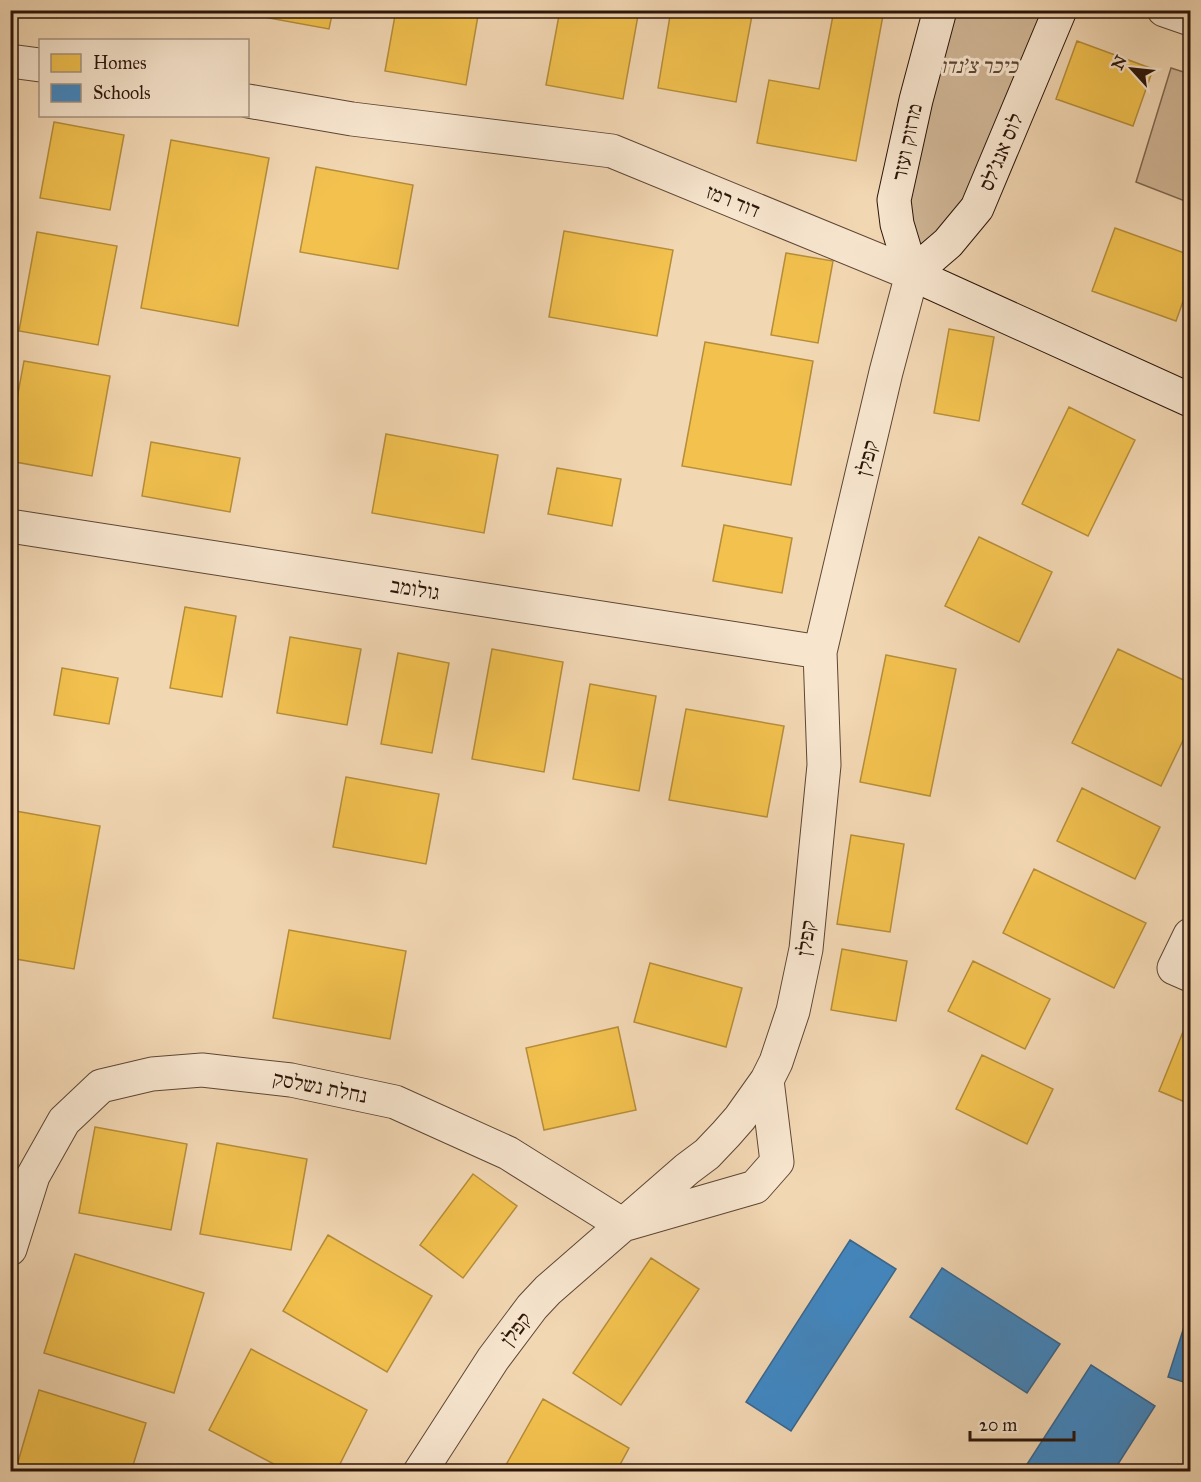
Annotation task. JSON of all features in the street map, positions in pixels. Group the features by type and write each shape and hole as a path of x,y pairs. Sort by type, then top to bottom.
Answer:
{"street":[{"name":"מרזוק ועזר","path":"912,274 897,224 894,200 915,100 940,10"},
{"name":"לוס אנג'לס","path":"912,274 948,243 977,208 1060,10"},
{"path":"1164,10 1191,19"},
{"path":"10,60 39,64"},
{"name":"דוד רמז","path":"249,101 352,119 612,151 912,274 1191,400"},
{"name":"קפלן","path":"420,1472 476,1383 532,1307 548,1290 707,1154 740,1119 767,1080 776,1062 793,1011 806,949 825,765 820,652 886,372 912,274"},
{"name":"גולומב","path":"10,526 820,652"},
{"path":"1182,972 1191,935"},
{"name":"נחלת נשלסק","path":"10,1249 33,1176 64,1121 101,1086 152,1074 202,1070 291,1080 395,1102 508,1153 623,1225"},
{"path":"623,1225 755,1187 777,1162 767,1080"}],"green space":[{"name":"כיכר צ'נדו","path":"940,11 1060,11 977,208 912,274 904,151"},
{"path":"1171,68 1190,74 1190,203 1136,182"}],"building: Homes":[{"path":"242,10 333,10 329,29 242,13"},
{"path":"396,10 479,10 466,85 385,71"},
{"path":"560,10 639,10 623,99 546,85"},
{"path":"671,10 753,10 736,102 658,88"},
{"path":"834,10 884,10 856,161 757,143 769,80 819,89"},
{"path":"1077,41 1153,69 1133,126 1056,99"},
{"path":"54,122 124,135 110,210 40,198"},
{"path":"171,140 269,158 238,326 141,308"},
{"path":"316,167 413,185 398,269 300,252"},
{"path":"1115,228 1190,255 1190,282 1176,321 1092,291"},
{"path":"564,231 673,250 657,336 549,317"},
{"path":"37,232 117,246 98,345 19,331"},
{"path":"786,253 833,261 818,343 771,335"},
{"path":"949,329 994,337 979,421 934,413"},
{"path":"705,342 813,361 791,485 682,466"},
{"path":"24,361 110,376 92,476 10,461 10,436"},
{"path":"1069,407 1135,440 1088,536 1022,504"},
{"path":"386,434 498,455 484,533 372,513"},
{"path":"151,442 240,458 230,512 142,496"},
{"path":"557,468 621,479 612,526 548,514"},
{"path":"724,525 792,538 782,593 713,581"},
{"path":"979,537 1052,572 1019,642 945,606"},
{"path":"10,575 17,577 10,615"},
{"path":"185,607 236,616 222,697 170,688"},
{"path":"290,637 361,649 347,725 277,713"},
{"path":"492,649 563,662 544,772 472,759"},
{"path":"1118,649 1190,683 1190,726 1161,786 1072,743"},
{"path":"398,653 449,663 432,753 381,744"},
{"path":"886,655 956,669 930,796 860,782"},
{"path":"62,668 118,678 109,724 54,715"},
{"path":"590,684 656,696 639,791 573,779"},
{"path":"686,709 784,726 767,817 669,800"},
{"path":"346,777 439,794 426,864 333,847"},
{"path":"1082,788 1160,827 1135,879 1057,841"},
{"path":"10,810 100,826 74,969 10,958"},
{"path":"851,835 904,844 890,932 837,924"},
{"path":"1034,869 1146,923 1114,988 1003,933"},
{"path":"289,930 406,951 390,1039 273,1018"},
{"path":"842,949 907,961 896,1021 831,1010"},
{"path":"973,961 1050,999 1025,1049 948,1011"},
{"path":"650,963 742,988 726,1047 634,1022"},
{"path":"618,1027 636,1110 544,1130 526,1048"},
{"path":"1185,1027 1190,1029 1190,1104 1159,1091"},
{"path":"982,1055 1053,1089 1027,1144 956,1109"},
{"path":"95,1127 187,1144 171,1230 79,1213"},
{"path":"217,1143 307,1159 291,1250 200,1234"},
{"path":"473,1174 517,1206 463,1278 420,1245"},
{"path":"328,1235 432,1296 387,1372 283,1311"},
{"path":"75,1254 204,1293 174,1393 44,1353"},
{"path":"651,1258 699,1289 621,1405 573,1373"},
{"path":"251,1349 367,1410 336,1472 289,1472 209,1430"},
{"path":"39,1390 146,1423 131,1472 15,1472"},
{"path":"543,1399 629,1448 616,1472 502,1472"}],"building: Schools":[{"path":"850,1240 896,1269 791,1431 746,1402"},
{"path":"942,1268 1060,1344 1027,1393 910,1317"},
{"path":"1184,1327 1190,1329 1190,1384 1168,1377"},
{"path":"1091,1365 1155,1406 1113,1472 1022,1472"}]}
